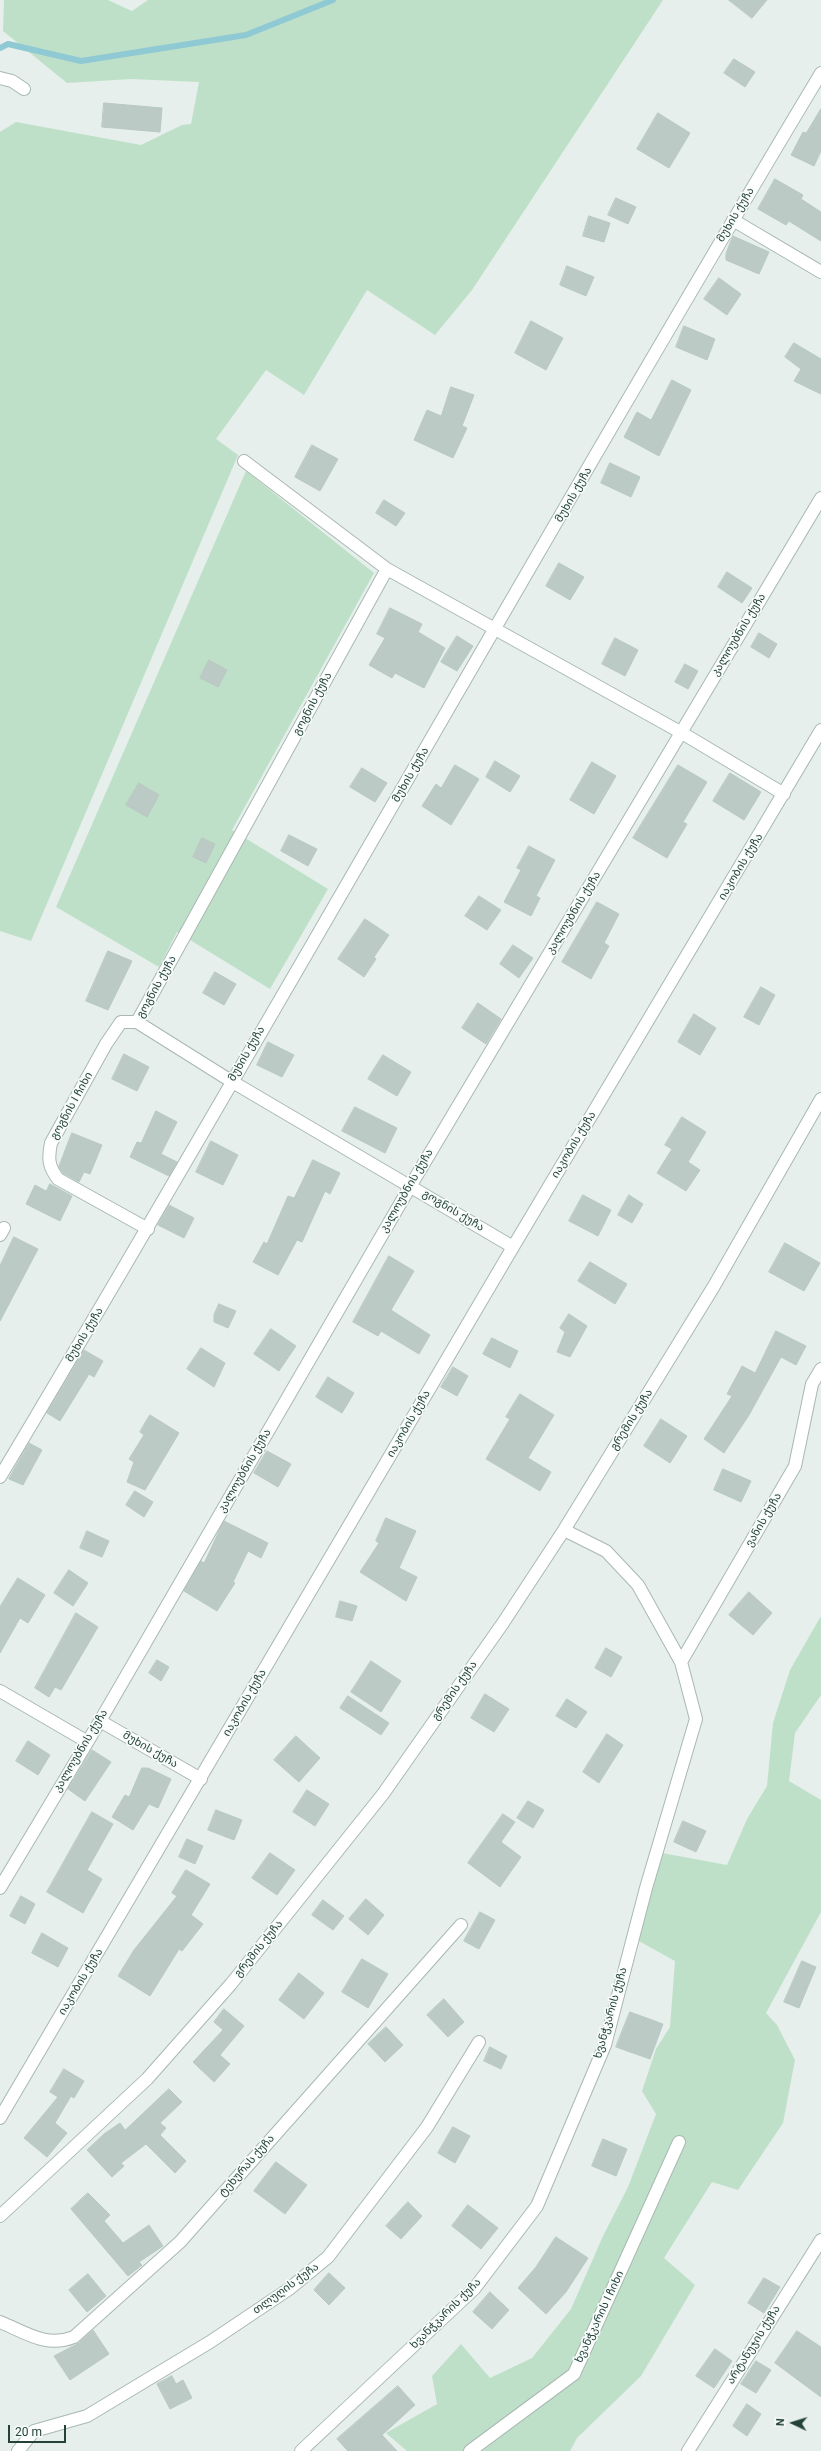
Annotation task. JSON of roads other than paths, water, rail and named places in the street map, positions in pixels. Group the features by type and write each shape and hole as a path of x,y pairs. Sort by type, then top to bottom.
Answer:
{"street":[{"name":"მუხის ქუჩა","path":"0,1477 148,1229 231,1081 497,628 733,220 821,73"},
{"path":"0,78 12,81 24,90"},
{"path":"733,220 821,272"},
{"path":"244,461 387,569 497,628 682,733 784,794"},
{"name":"კალოუბნის ქუჩა","path":"0,1888 86,1741 100,1721 411,1185 821,498"},
{"name":"გოგნის ქუჩა","path":"387,569 137,1022 231,1081 411,1185 513,1247"},
{"name":"იაკობის ქუჩა","path":"0,2118 513,1247 821,730"},
{"name":"გოგნის I ჩიხი","path":"137,1022 121,1022 106,1044 51,1143 48,1159 51,1171 58,1179 148,1229"},
{"name":"გრემის ქუჩა","path":"0,2216 147,2079 231,1984 383,1794 503,1623 564,1530 714,1286 821,1099"},
{"name":"ვანის ქუჩა","path":"681,1662 795,1466 812,1384 821,1369"},
{"name":"ხვანჭკარის ქუჩა","path":"301,2451 474,2290 536,2206 605,2045 646,1888 696,1720 681,1662 638,1585 606,1551 564,1530"},
{"path":"0,1691 86,1741"},
{"name":"მუხის ქუჩა","path":"100,1721 201,1779"},
{"name":"ტეხურას ქუჩა","path":"0,2322 48,2342 61,2342 74,2337 180,2242 461,1925"},
{"name":"თლუღის ქუჩა","path":"18,2451 34,2431 87,2416 210,2342 290,2289 328,2257 427,2127 479,2042"},
{"name":"ხვანჭკარის I ჩიხი","path":"470,2451 574,2374 679,2142"},
{"name":"არტანუჯის ქუჩა","path":"688,2451 821,2240"}],"waterway":[{"path":"0,48 8,44 81,61 246,35 333,0"}]}
